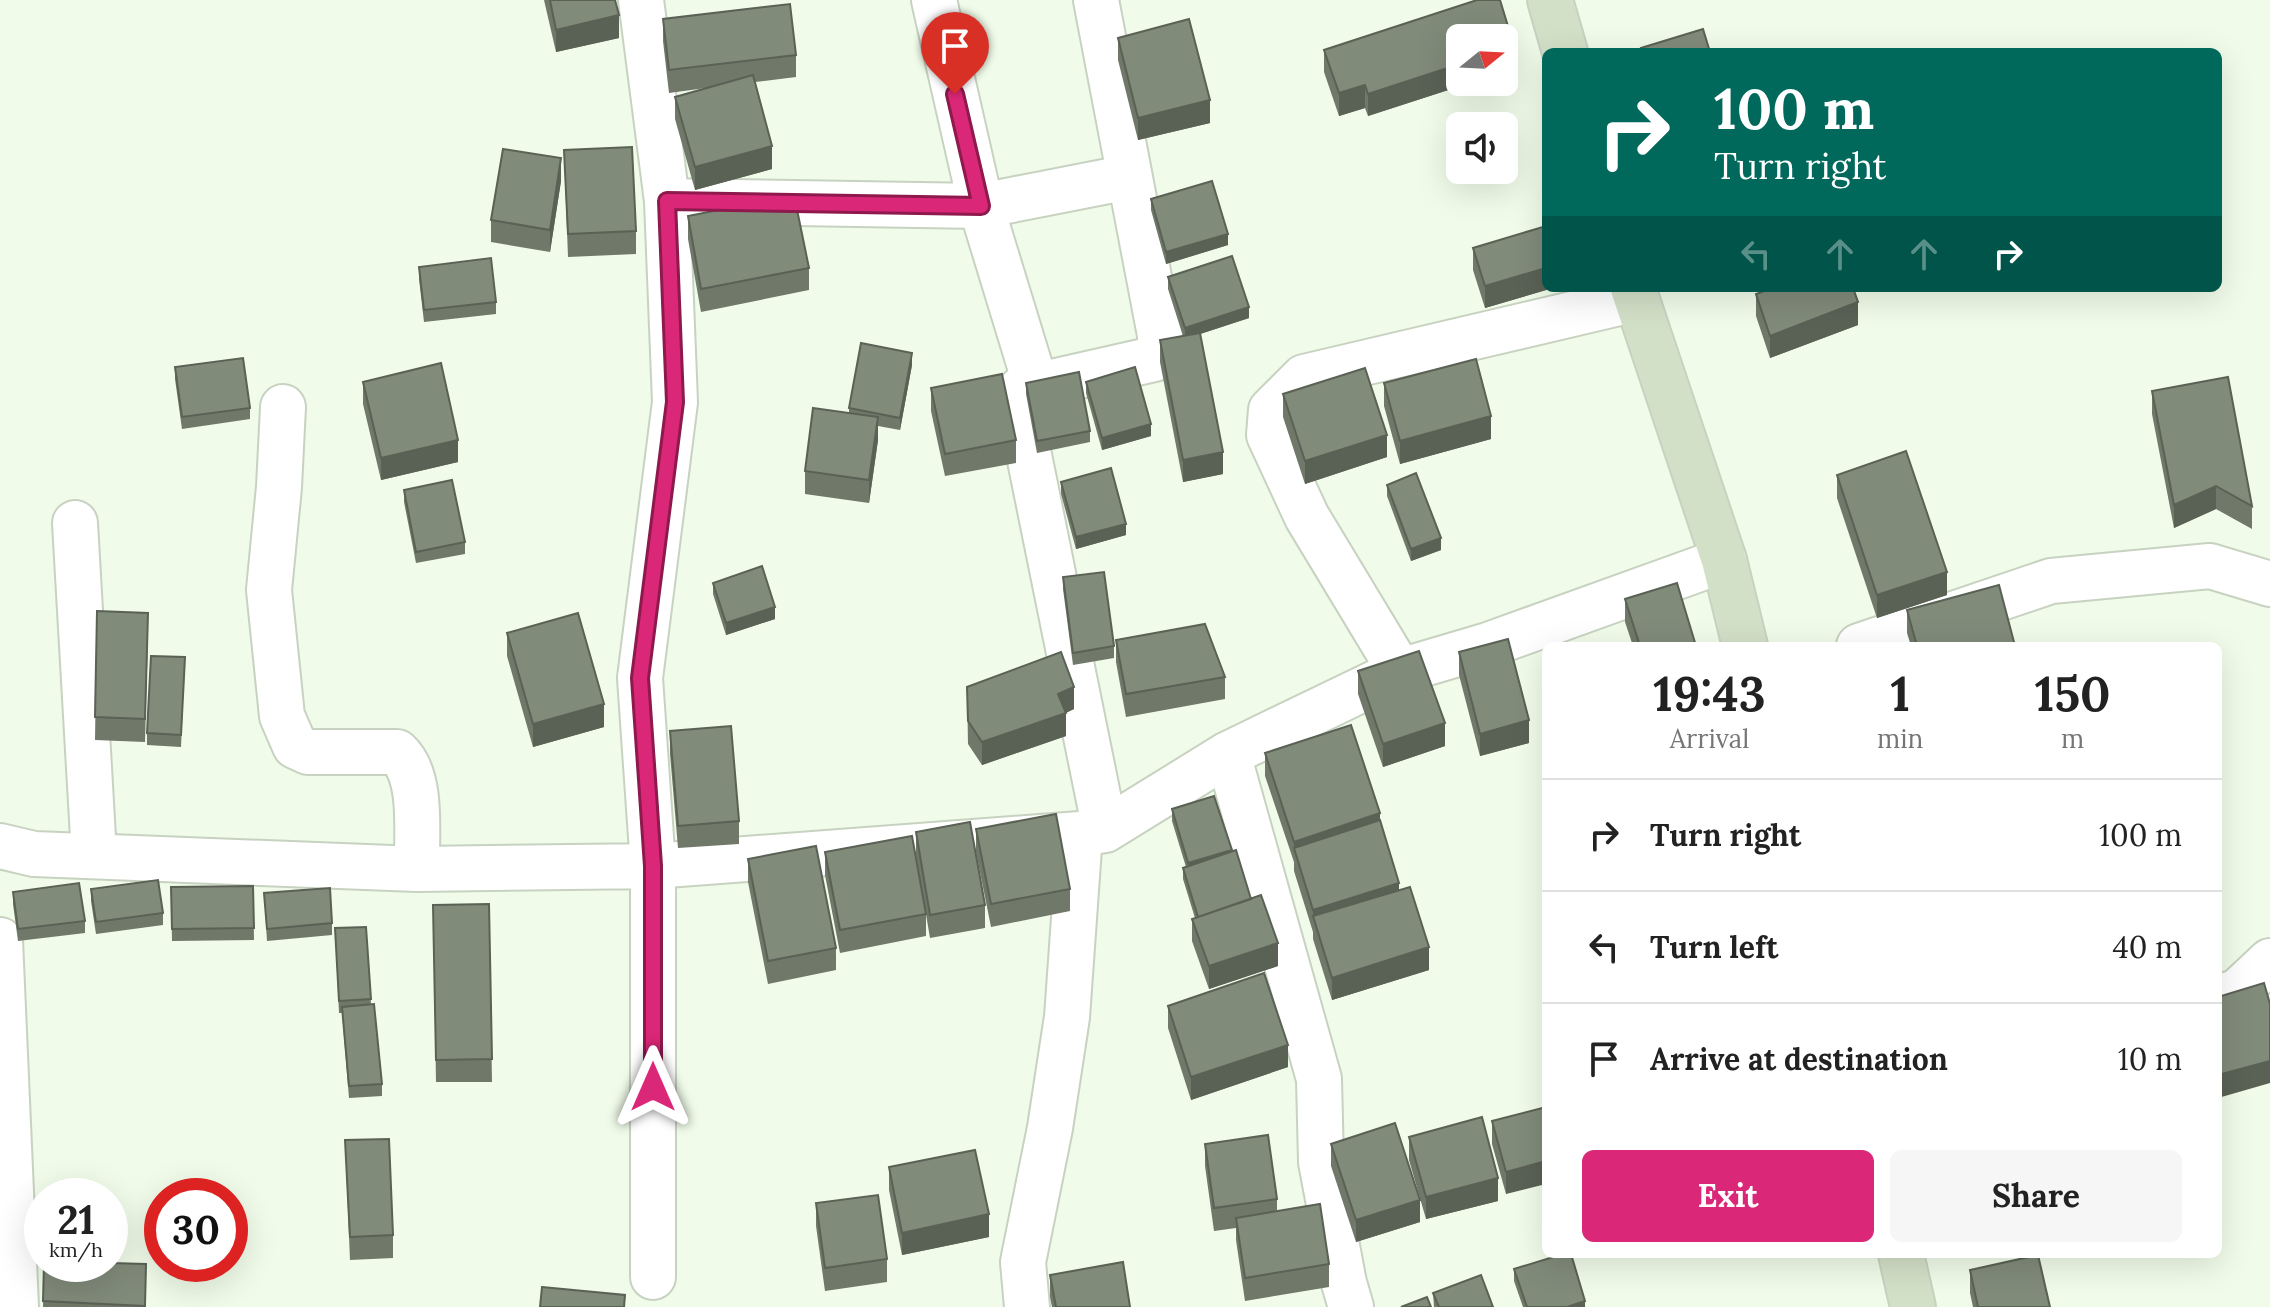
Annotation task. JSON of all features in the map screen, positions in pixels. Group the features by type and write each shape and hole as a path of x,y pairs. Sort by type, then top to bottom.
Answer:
{"street":[{"path":"641,0 667,201 675,402 640,678 653,866 653,1277"},
{"path":"934,0 981,206 1036,386"},
{"path":"1027,1307 1023,1262 1050,1128 1092,832 1018,401 1021,389 1154,359 1160,351 1160,335 1096,0"},
{"path":"1550,0 1564,48"},
{"path":"667,201 981,206 1129,177"},
{"path":"1400,671 1307,517 1269,435 1271,410 1304,377 1634,294 1724,560 1744,642"},
{"path":"283,407 269,590 282,716 295,746 308,752 397,752 407,761 414,782 417,869"},
{"path":"75,523 94,855"},
{"path":"0,846 34,854 417,869 653,866 1092,832 1228,754 1400,671 1488,645 1724,560"},
{"path":"1871,642 2051,581 2210,566 2270,584"},
{"path":"1228,754 1319,1079 1321,1162 1351,1307"},
{"path":"0,940 6,1183 16,1307"},
{"path":"2222,996 2237,992 2270,961"},
{"path":"1902,1258 1913,1307"}],"building":[{"path":"550,0 615,0 619,15 556,30"},
{"path":"1477,0 1500,0 1507,24 1446,24 1446,69 1368,94 1365,85 1339,93 1324,50"},
{"path":"790,4 796,55 669,70 663,19"},
{"path":"1189,19 1210,100 1138,118 1118,38"},
{"path":"1703,29 1709,48 1641,48"},
{"path":"753,75 772,146 695,167 675,97"},
{"path":"632,147 636,231 568,234 564,150"},
{"path":"503,149 561,158 550,230 491,220"},
{"path":"1212,181 1228,234 1166,252 1151,199"},
{"path":"794,195 809,268 701,289 688,216"},
{"path":"1542,227 1542,269 1485,286 1473,248"},
{"path":"1232,256 1249,307 1185,328 1168,277"},
{"path":"491,258 496,302 424,310 419,267"},
{"path":"1854,292 1858,302 1770,336 1756,294"},
{"path":"1200,333 1223,452 1183,460 1160,340"},
{"path":"861,343 912,353 900,418 849,408"},
{"path":"243,358 250,408 182,417 175,367"},
{"path":"1476,359 1491,416 1400,441 1384,383"},
{"path":"441,363 458,440 381,458 363,382"},
{"path":"1135,367 1151,424 1102,438 1086,382"},
{"path":"1365,368 1387,435 1305,461 1283,394"},
{"path":"1079,372 1090,431 1037,441 1026,383"},
{"path":"1002,374 1016,440 945,454 931,388"},
{"path":"2228,377 2252,506 2216,486 2174,505 2152,391"},
{"path":"813,408 878,417 869,480 805,471"},
{"path":"1906,451 1947,572 1877,595 1837,475"},
{"path":"1111,468 1126,524 1076,537 1061,482"},
{"path":"1416,473 1441,538 1411,549 1387,485"},
{"path":"452,480 465,542 416,552 404,490"},
{"path":"762,566 775,607 726,623 713,583"},
{"path":"1104,572 1114,646 1073,653 1063,577"},
{"path":"1677,583 1695,642 1639,642 1625,599"},
{"path":"1999,585 2014,642 1916,642 1907,610"},
{"path":"97,611 148,613 145,719 95,717"},
{"path":"578,613 604,704 533,724 507,633"},
{"path":"1205,624 1225,677 1126,694 1116,640"},
{"path":"1508,639 1529,720 1480,734 1459,652"},
{"path":"1419,651 1445,723 1383,744 1358,671"},
{"path":"1061,652 1074,687 1058,694 1066,713 982,742 968,721 967,687"},
{"path":"151,656 185,657 181,735 147,733"},
{"path":"1351,725 1380,813 1294,842 1265,753"},
{"path":"731,726 739,821 678,826 670,731"},
{"path":"1214,796 1232,850 1188,863 1172,809"},
{"path":"1056,814 1070,889 991,904 976,829"},
{"path":"1380,820 1399,883 1313,910 1294,848"},
{"path":"970,822 985,905 930,915 916,832"},
{"path":"912,836 926,914 840,930 825,852"},
{"path":"816,846 836,948 768,961 748,859"},
{"path":"1236,850 1251,899 1198,917 1183,868"},
{"path":"158,880 163,913 96,922 91,889"},
{"path":"79,883 85,921 18,929 13,892"},
{"path":"253,886 254,928 172,929 171,887"},
{"path":"1410,887 1429,947 1332,978 1313,916"},
{"path":"330,888 332,923 267,929 264,893"},
{"path":"1261,895 1278,943 1209,966 1192,919"},
{"path":"489,904 492,1059 436,1060 433,905"},
{"path":"366,927 371,999 339,1001 335,928"},
{"path":"1264,973 1288,1045 1191,1077 1168,1006"},
{"path":"2264,983 2270,1004 2270,1061 2222,1074 2222,996"},
{"path":"374,1004 382,1084 349,1086 342,1007"},
{"path":"1542,1108 1542,1162 1506,1172 1492,1121"},
{"path":"1482,1117 1498,1178 1426,1197 1409,1137"},
{"path":"1395,1123 1420,1200 1356,1220 1331,1144"},
{"path":"1268,1135 1277,1199 1214,1208 1205,1144"},
{"path":"389,1139 393,1235 350,1237 345,1140"},
{"path":"975,1150 989,1214 902,1233 889,1167"},
{"path":"878,1195 887,1259 825,1268 816,1203"},
{"path":"1320,1204 1329,1264 1245,1278 1236,1218"},
{"path":"1550,1258 1572,1258 1585,1301 1567,1307 1527,1307 1514,1269"},
{"path":"2024,1258 2039,1258 2050,1307 1978,1307 1970,1270"},
{"path":"1123,1262 1130,1307 1056,1307 1050,1275"},
{"path":"128,1264 144,1264 145,1306 43,1301 44,1282 128,1282"},
{"path":"1481,1275 1493,1307 1439,1307 1433,1293"},
{"path":"542,1287 625,1295 624,1307 540,1307"},
{"path":"1427,1297 1431,1307 1401,1307"}],"route":[{"path":"653,1087 653,866 640,678 675,402 667,201 981,206 955,94"}]}
